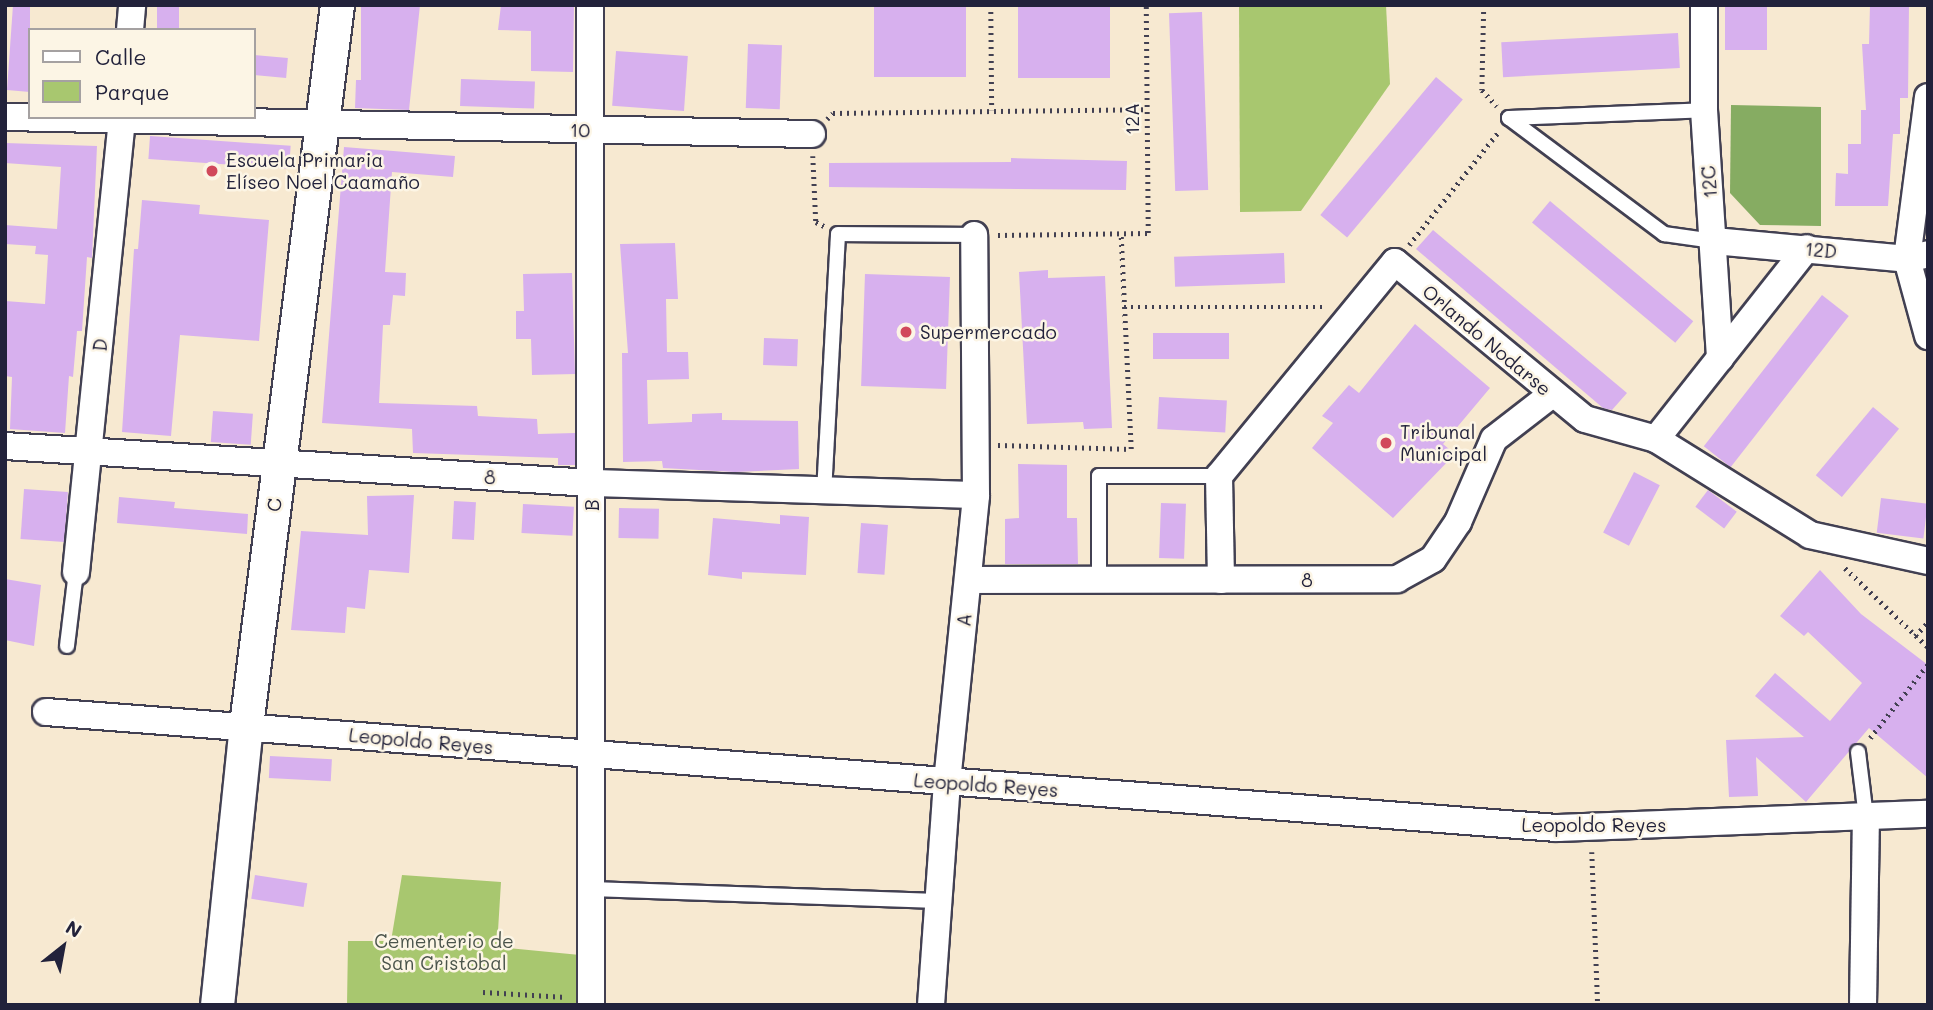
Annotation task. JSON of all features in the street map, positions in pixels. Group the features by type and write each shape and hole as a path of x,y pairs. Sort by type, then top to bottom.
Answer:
{"street":[{"path":"130,28 132,5"},
{"name":"C","path":"217,1005 246,725 337,5"},
{"name":"B","path":"590,5 591,1001"},
{"name":"12C","path":"1704,5 1704,110 1720,358"},
{"path":"1928,97 1917,256 1928,336"},
{"name":"10","path":"5,117 28,117"},
{"name":"10","path":"122,119 321,127 811,134"},
{"name":"D","path":"76,572 122,119"},
{"name":"A","path":"931,1005 947,782 976,495 974,235"},
{"name":"12D","path":"1714,241 1917,256"},
{"path":"1656,439 1807,248"},
{"path":"1221,580 1219,476 1395,262"},
{"name":"Orlando Nodarse","path":"1395,262 1552,395 1585,419 1656,439 1810,535 1928,561"},
{"name":"8","path":"968,580 1397,579 1433,559 1452,531 1494,439 1552,395"},
{"name":"8","path":"5,446 592,483 824,493 976,495"},
{"name":"Leopoldo Reyes","path":"46,712 246,725 592,756 1591,827 1928,814"},
{"path":"1863,1005 1866,817"}],"lane":[{"path":"1509,118 1704,110"},
{"path":"1509,118 1664,233 1714,241"},
{"path":"824,493 838,234 974,235"},
{"path":"1100,580 1099,476 1219,476"},
{"path":"67,646 76,572"},
{"path":"1858,752 1866,817"},
{"path":"591,889 938,901"}],"path":[{"path":"991,5 992,110"},
{"name":"12A","path":"1121,234 1148,233 1146,5"},
{"path":"1395,262 1509,118 1482,90 1484,5"},
{"path":"838,234 816,222 811,134 833,113 1146,109"},
{"path":"974,235 1121,234 1131,449 976,444"},
{"path":"1124,307 1356,307"},
{"path":"1810,535 1928,648"},
{"path":"1915,636 1928,622"},
{"path":"1858,752 1928,664"},
{"path":"1591,827 1598,1005"},
{"path":"483,992 591,1001"}],"green space":[{"path":"1239,5 1386,5 1390,84 1301,211 1240,212"},
{"path":"1731,105 1821,107 1821,226 1760,225 1730,193"},
{"name":"Cementerio de San Cristobal","path":"402,875 501,882 497,947 580,955 581,1005 347,1005 348,941 391,941"}],"building":[{"path":"13,5 30,5 28,92 7,90"},
{"path":"157,5 179,5 179,28 157,28"},
{"path":"361,5 420,5 409,110 355,108 356,80 361,80"},
{"path":"501,5 574,5 573,72 531,71 531,31 498,30"},
{"path":"874,5 966,5 966,77 874,77"},
{"path":"1018,5 1110,5 1110,78 1018,78"},
{"path":"1725,5 1767,5 1767,50 1725,50"},
{"path":"1870,5 1909,5 1908,98 1900,98 1900,134 1893,134 1888,206 1835,206 1836,173 1848,174 1848,144 1861,144 1861,110 1866,110 1862,44 1869,44"},
{"path":"1202,12 1208,190 1175,191 1169,13"},
{"path":"1678,33 1680,68 1503,77 1501,42"},
{"path":"748,44 782,45 780,109 746,108"},
{"path":"616,51 688,56 684,111 612,106"},
{"path":"256,55 288,58 286,78 256,75"},
{"path":"1436,77 1463,99 1347,237 1320,215"},
{"path":"461,79 535,82 534,109 460,106"},
{"path":"150,136 291,146 289,169 148,159"},
{"path":"5,143 97,146 92,258 87,257 82,331 77,331 73,377 69,376 65,433 10,429 12,377 5,376 5,301 45,304 48,255 35,254 36,246 5,244 5,225 57,229 61,167 5,163"},
{"path":"344,147 455,156 453,177 392,172 385,272 406,273 405,296 393,295 390,325 383,325 379,403 477,406 478,416 537,419 538,434 575,433 575,465 558,465 558,458 413,453 412,429 322,423"},
{"path":"1011,158 1127,161 1126,190 829,187 829,163 1011,162"},
{"path":"142,200 200,205 199,214 269,220 259,341 180,335 171,436 122,432 134,249 138,249"},
{"path":"1550,201 1693,321 1675,343 1532,222"},
{"path":"1433,230 1627,393 1612,410 1603,408 1416,249"},
{"path":"675,243 678,299 666,299 667,352 688,352 689,379 647,380 648,424 692,422 692,414 722,413 722,420 798,421 799,469 735,472 663,468 662,461 623,462 622,353 628,353 620,244"},
{"path":"1284,253 1285,283 1175,287 1174,257"},
{"path":"1048,270 1048,278 1105,276 1112,428 1084,429 1083,422 1027,424 1019,272"},
{"path":"572,273 575,374 532,375 531,339 516,339 516,311 524,311 523,274"},
{"name":"Supermercado","path":"865,274 950,277 946,389 861,386"},
{"path":"1822,295 1849,316 1731,467 1704,446"},
{"path":"1415,324 1490,388 1443,444 1455,454 1393,518 1312,448 1333,423 1322,416 1349,385 1359,393"},
{"path":"1153,333 1229,333 1229,359 1153,359"},
{"path":"764,338 798,339 797,366 763,365"},
{"path":"1159,397 1227,401 1225,433 1157,429"},
{"path":"1873,407 1899,429 1842,497 1816,475"},
{"path":"213,411 253,414 251,445 211,442"},
{"path":"1018,464 1067,465 1067,518 1077,518 1078,564 1005,564 1005,519 1019,518"},
{"path":"1634,472 1660,485 1629,546 1603,533"},
{"path":"24,489 68,492 64,542 21,539"},
{"path":"1708,490 1737,512 1724,528 1695,507"},
{"path":"414,495 409,573 369,570 365,609 347,607 345,633 291,630 301,531 368,535 367,496"},
{"path":"119,497 175,502 174,508 248,514 247,534 117,523"},
{"path":"1881,498 1928,504 1923,538 1877,533"},
{"path":"454,501 476,502 474,540 452,539"},
{"path":"1161,503 1186,504 1184,559 1159,558"},
{"path":"523,504 574,507 572,536 521,533"},
{"path":"619,508 659,509 658,539 618,538"},
{"path":"780,515 809,517 806,575 742,572 742,579 708,575 713,518 780,524"},
{"path":"861,523 888,525 884,575 858,573"},
{"path":"1820,570 1861,614 1928,665 1928,778 1869,728 1806,802 1756,757 1758,796 1729,797 1726,740 1804,737 1755,696 1775,673 1830,721 1862,683 1808,632 1804,636 1780,616"},
{"path":"5,579 41,585 34,646 5,640"},
{"path":"270,756 332,759 331,781 269,778"},
{"path":"255,875 307,883 304,907 251,899"}],"place":[{"name":"Escuela Primaria Elíseo Noel Caamaño","path":"212,171"},
{"name":"Supermercado","path":"906,332"},
{"name":"Tribunal Municipal","path":"1386,443"}]}
